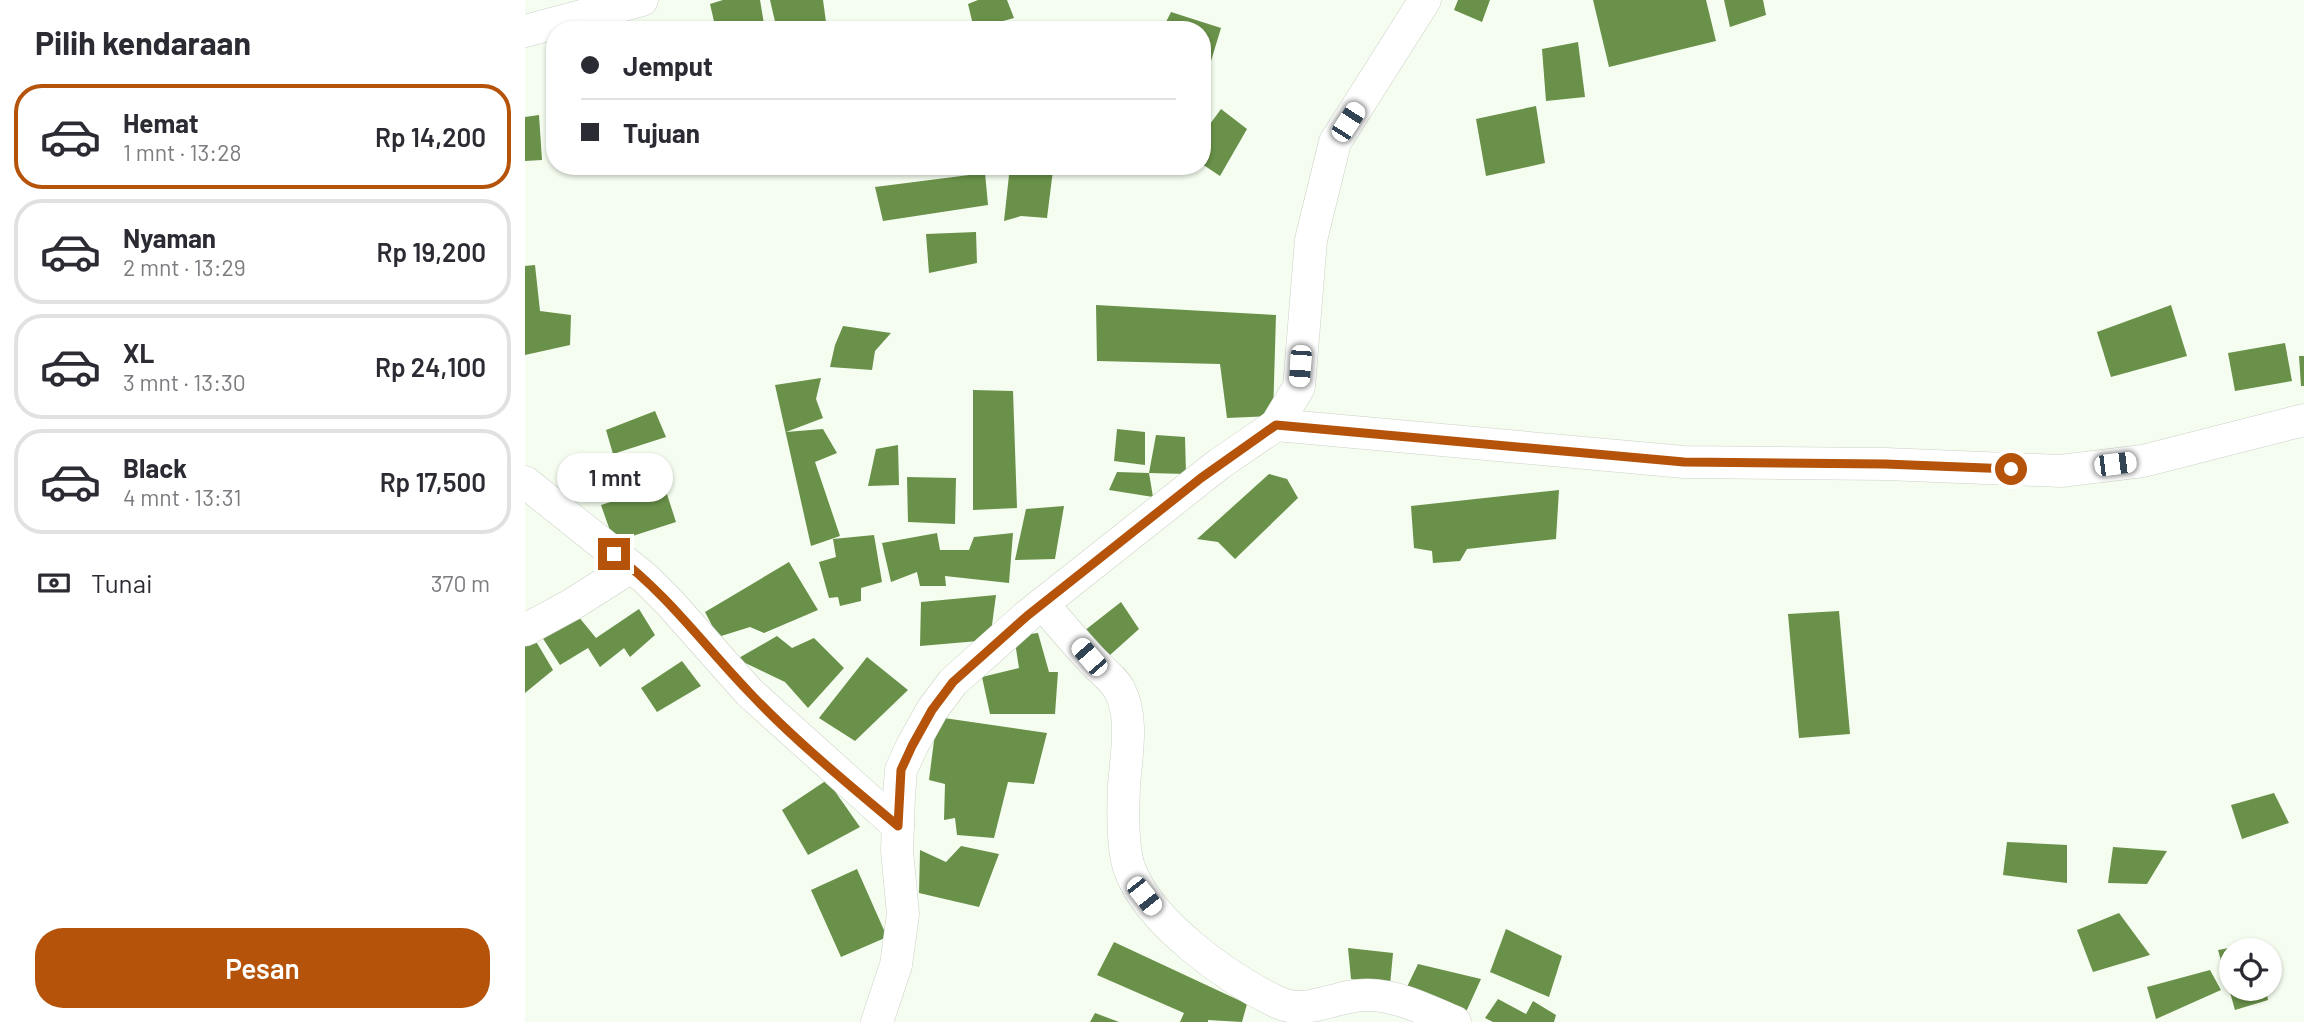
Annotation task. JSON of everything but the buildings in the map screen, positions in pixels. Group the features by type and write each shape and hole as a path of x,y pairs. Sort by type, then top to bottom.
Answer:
{"street":[{"path":"563,21 642,0"},
{"path":"877,1022 896,965 903,914 897,851 901,770 912,746 932,710 953,682 1043,604 1219,464 1276,425 1299,387 1311,240 1335,142 1425,0"},
{"path":"525,31 546,25"},
{"path":"1276,425 1684,462 1885,464 2061,471 2143,461 2304,420"},
{"path":"525,482 631,567 670,603 749,692 898,826"},
{"path":"525,630 631,567"},
{"path":"1043,604 1120,690 1126,714 1124,789 1129,869 1144,896 1170,929 1220,967 1280,1003 1302,1008 1348,996 1370,995 1400,1000 1455,1022"}],"route":[{"path":"614,554 645,578 670,603 749,692 898,826 901,770 932,710 953,682 1027,616 1219,464 1276,425 1684,462 1885,464 2011,469"}]}
